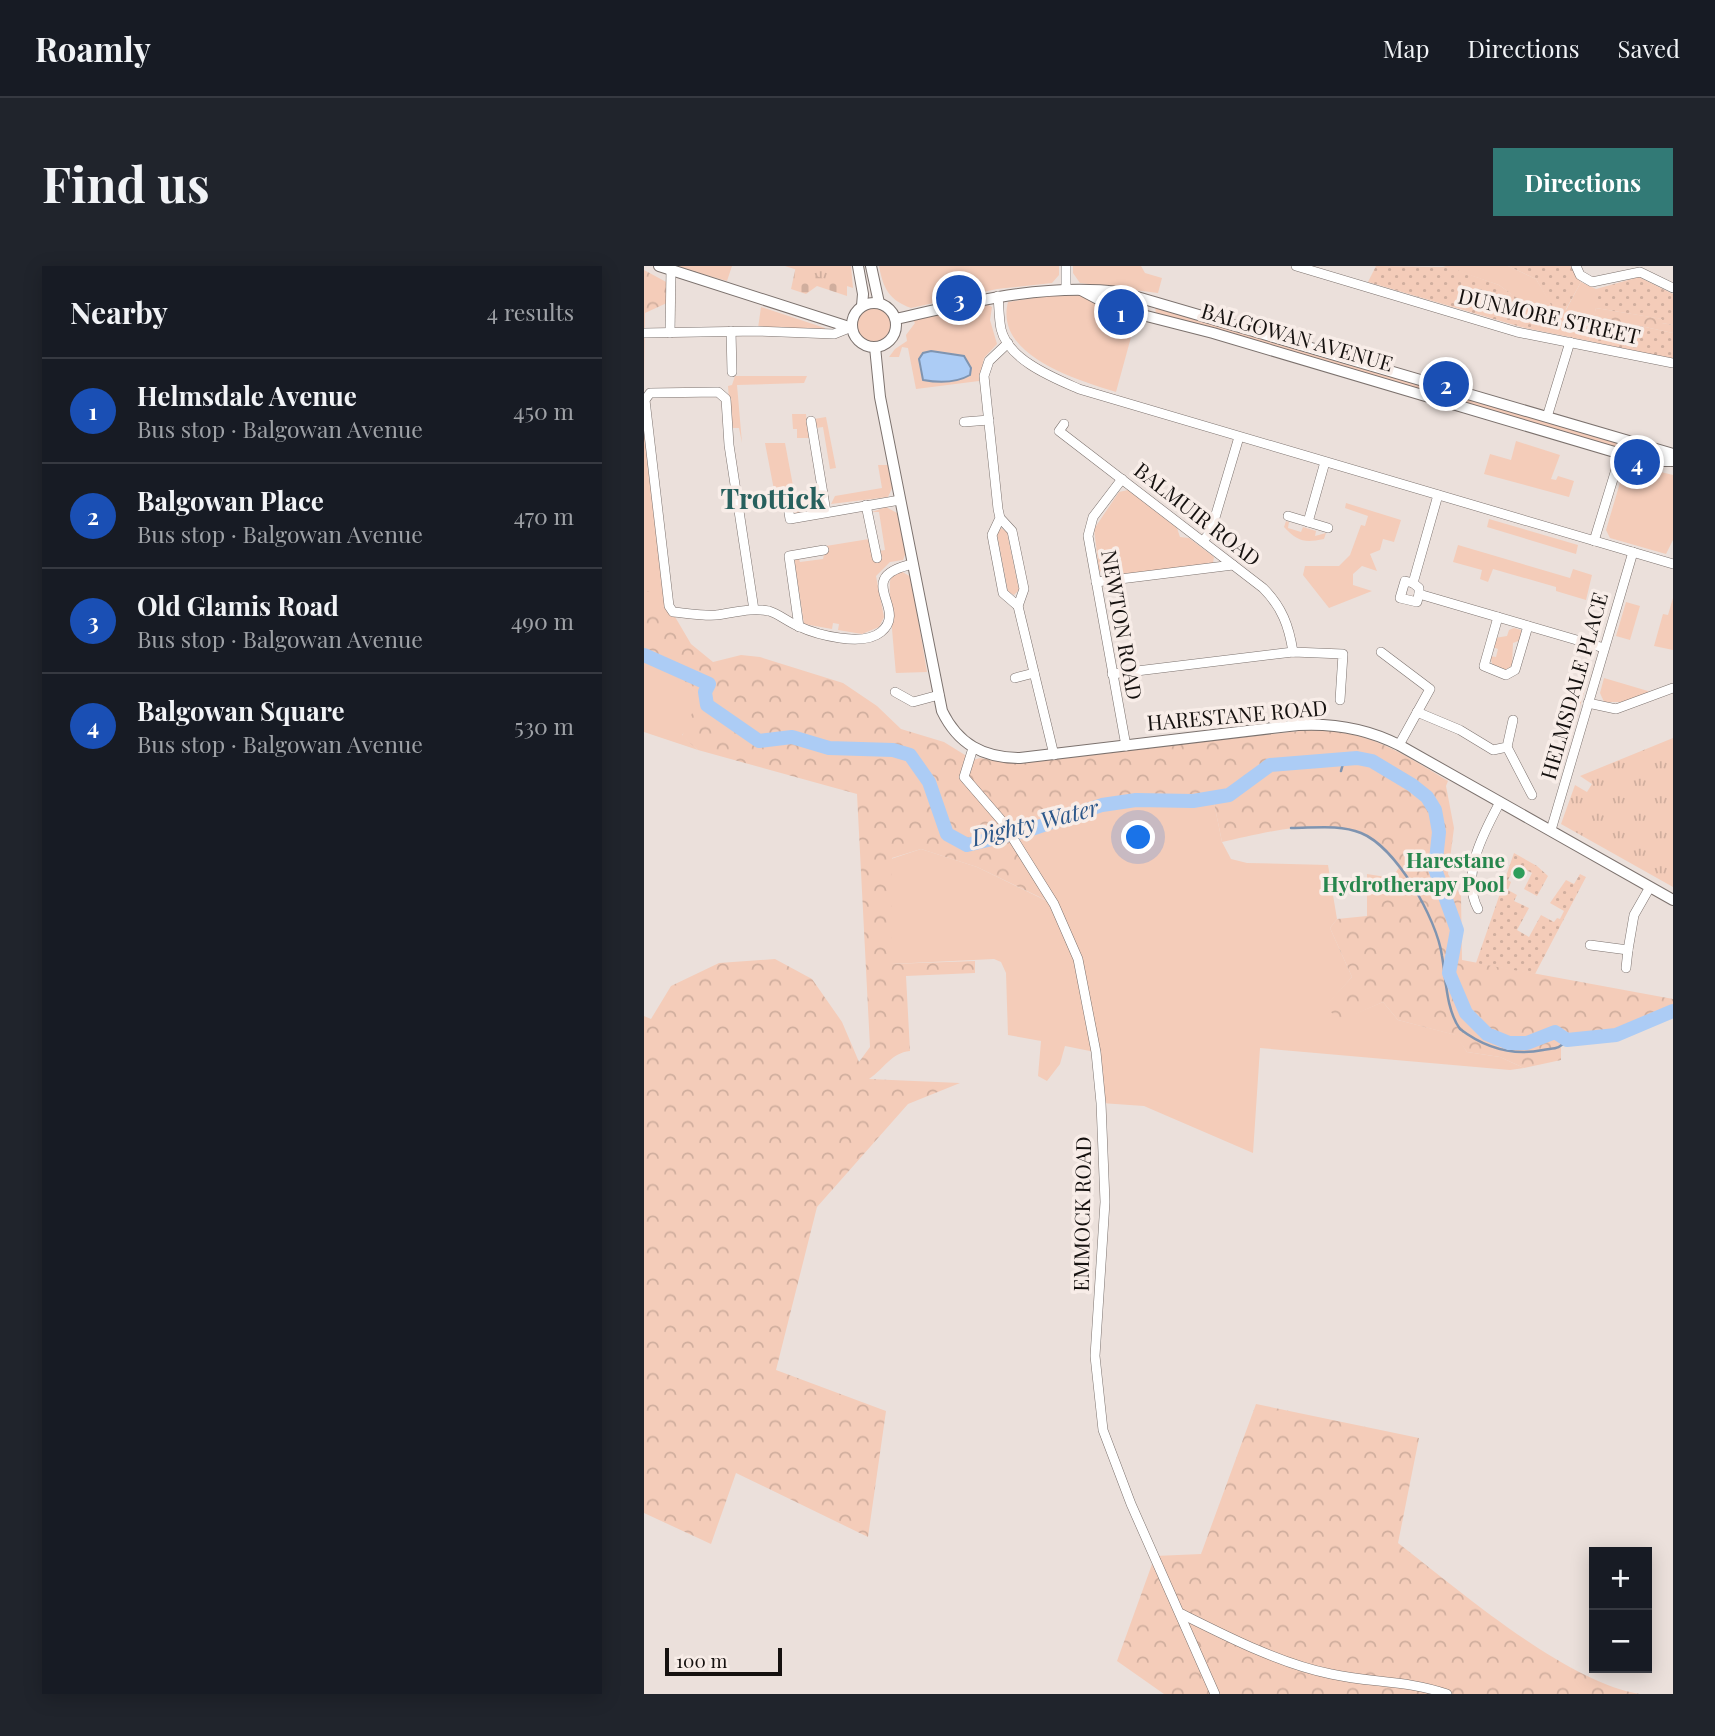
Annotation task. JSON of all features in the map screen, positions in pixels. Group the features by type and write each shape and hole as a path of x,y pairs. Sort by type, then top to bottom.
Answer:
{"street":[{"path":"659,266 851,328 861,343 875,347 890,341 897,327 892,311 879,303 862,306 854,316 851,328"},
{"path":"858,266 862,306"},
{"path":"871,266 879,303"},
{"path":"1066,266 1066,289"},
{"name":"DUNMORE STREET","path":"1296,266 1517,332 1673,363"},
{"path":"1577,266 1580,275 1592,282 1640,272 1673,288"},
{"path":"670,333 671,270"},
{"name":"BALGOWAN AVENUE","path":"896,319 998,296 1066,289 1120,292 1673,454"},
{"name":"BALGOWAN AVENUE","path":"1082,290 1115,308 1152,316 1645,461 1673,461"},
{"path":"998,296 1002,332 1008,343 1038,368 1079,389 1673,564"},
{"path":"1152,316 1151,308 1155,301"},
{"path":"644,333 731,331 834,334 851,328"},
{"path":"731,331 732,372"},
{"path":"1547,417 1570,342"},
{"path":"1008,343 995,354 986,368 1000,518 992,535 1003,593 1018,606"},
{"path":"875,347 880,397 939,695 949,725 973,748"},
{"path":"754,610 729,444 726,399 718,391 650,393 645,400 669,606 673,612 713,615 754,610 771,612 799,627 862,640 873,637 887,623 888,613 882,587 884,576 892,569 913,564"},
{"path":"964,422 989,420"},
{"path":"811,421 826,512"},
{"name":"BALMUIR ROAD","path":"1064,424 1059,431 1275,599 1286,619 1293,652"},
{"path":"1203,541 1212,531 1239,437"},
{"path":"1594,541 1625,440"},
{"path":"1308,522 1325,462"},
{"name":"NEWTON ROAD","path":"1122,479 1089,526 1088,536 1126,746"},
{"path":"786,494 790,519 900,500"},
{"path":"1413,583 1438,495"},
{"path":"866,505 877,558"},
{"path":"1288,516 1328,528"},
{"path":"1000,518 1012,531 1024,589 1018,606 1054,754"},
{"path":"799,627 789,556 824,550"},
{"name":"HELMSDALE PLACE","path":"1551,831 1633,552"},
{"path":"1096,582 1234,565"},
{"path":"1405,581 1419,588 1419,594 1417,603 1400,598 1405,581"},
{"path":"1419,594 1605,648"},
{"path":"1498,617 1485,666 1506,675 1514,670 1528,626"},
{"path":"1112,674 1293,652 1343,654 1340,700"},
{"path":"1381,652 1430,689 1399,745"},
{"path":"1015,678 1034,673"},
{"path":"1588,703 1616,709 1673,688"},
{"path":"895,692 913,702 939,695"},
{"path":"1417,712 1460,730 1485,748 1500,750 1507,747"},
{"path":"1513,720 1507,747 1532,795"},
{"name":"HARESTANE ROAD","path":"973,748 1002,758 1320,724 1365,731 1399,745 1673,900"},
{"name":"EMMOCK ROAD","path":"973,748 964,777 1002,821 1054,904 1078,959 1096,1052 1101,1103 1105,1202 1096,1356 1103,1430 1131,1504 1182,1614 1215,1694"},
{"path":"1478,909 1469,886 1485,827 1500,802"},
{"path":"1462,860 1475,864"},
{"path":"1626,968 1634,915 1650,887"},
{"path":"1590,945 1628,950"},
{"path":"1182,1614 1242,1643 1330,1674 1403,1681 1447,1694"}],"green space":[{"path":"673,266 732,266 727,281"},
{"path":"785,266 851,266 853,288"},
{"path":"796,266 847,266 847,296 817,286 806,294 791,289"},
{"path":"879,266 1059,266 1059,275 1052,283 997,289 911,308 897,301 888,292"},
{"path":"1073,266 1141,266 1145,273 1162,278 1158,293 1080,283 1073,273"},
{"path":"1376,266 1448,267 1499,285 1539,314 1530,329 1368,282"},
{"path":"1443,266 1508,266 1536,279 1555,310 1566,310 1581,282 1596,289 1596,308 1589,341 1530,329 1538,314 1499,285"},
{"path":"1508,266 1571,266 1581,282 1565,311 1554,310 1536,279"},
{"path":"644,270 670,284 669,302 645,313 644,389"},
{"path":"1639,277 1673,294 1673,325 1662,323 1662,319 1596,308 1596,289"},
{"path":"1072,292 1088,296 1136,319 1116,392 1042,363 1014,337 1007,321 1008,302"},
{"path":"983,302 992,307 990,320 997,344 984,358 979,381 916,389 908,348 902,347 899,357 889,357 907,341 906,335 915,323 913,320"},
{"path":"1155,306 1616,440 1617,447 1156,315"},
{"path":"761,307 825,328 825,331 758,328"},
{"path":"874,308 886,313 891,325 886,337 874,342 862,337 857,325 862,313"},
{"path":"1596,308 1663,319 1662,323 1673,325 1673,333 1594,316"},
{"path":"1594,316 1673,333 1673,359 1589,341"},
{"path":"735,376 807,376 804,383 737,385 742,443 739,428 731,428 728,386 732,385"},
{"path":"644,414 664,598 644,593"},
{"path":"792,414 806,414 809,438 797,438"},
{"path":"826,417 836,468 830,469 823,427 816,428 814,419"},
{"path":"1516,441 1560,455 1551,479 1556,480 1558,476 1574,481 1569,497 1484,474 1490,454 1511,460"},
{"path":"765,443 785,443 797,507 814,511 794,513 782,494 775,495"},
{"path":"878,465 889,465 893,486 888,497 831,504 835,496 882,488"},
{"path":"1633,465 1673,475 1673,540 1666,554 1610,538 1606,530 1622,476 1626,468"},
{"path":"1128,490 1177,528 1180,537 1189,538 1214,557 1213,563 1109,578 1099,570 1094,529 1119,492"},
{"path":"1346,503 1401,520 1394,542 1383,539 1380,550 1370,554 1377,571 1362,566 1353,574 1353,585 1372,591 1329,608 1303,575 1305,566 1339,566 1350,555 1361,525 1365,526 1368,516 1345,508"},
{"path":"886,507 897,513 906,552 903,560 890,562 876,576 884,617 879,627 862,634 838,630 839,624 833,623 832,629 804,624 794,559 798,557 800,562 823,559 826,546 869,539 873,560 880,559 879,551 885,550 879,512 872,512"},
{"path":"1489,519 1578,545 1576,554 1487,527"},
{"path":"1286,521 1289,522 1288,528 1301,532 1303,527 1316,531 1315,536 1326,533 1324,539 1307,541 1293,536 1284,527"},
{"path":"1001,528 1007,532 1019,590 1014,595 1008,592 997,534"},
{"path":"1458,545 1570,578 1573,569 1592,575 1586,600 1556,591 1556,587 1493,569 1488,582 1480,579 1482,570 1453,562"},
{"path":"901,571 911,577 927,672 896,673 890,583 891,577"},
{"path":"649,591 664,598 691,644 713,662 741,655 760,657 843,683 877,706 901,729 944,742 973,760 980,758 1017,763 1308,730 1349,734 1382,744 1448,781 1446,786 1454,828 1448,874 1461,896 1462,960 1673,999 1673,1011 1616,1035 1561,1034 1561,1060 1524,1068 1500,1057 1467,1052 1455,1035 1398,1020 1383,1002 1340,1021 1325,1006 1352,977 1330,928 1337,919 1367,916 1367,874 1392,878 1400,866 1373,839 1357,831 1339,827 1299,827 1222,842 1213,798 1081,811 1011,835 1054,904 977,867 921,849 892,858 891,964 975,961 975,973 906,976 910,1051 893,1058 869,1079 960,1083 908,1104 817,1207 776,1370 886,1411 868,1537 736,1473 711,1544 644,1513 644,1016 651,1019 671,986 719,963 775,959 812,979 842,1022 859,1062 870,1047 857,794 698,750 682,736 693,711 706,705 675,670 644,655 644,593"},
{"path":"1673,598 1673,650 1654,646 1663,614 1668,615"},
{"path":"1626,602 1640,606 1630,640 1616,636"},
{"path":"1509,630 1521,630 1521,640 1513,643 1512,666 1505,670 1493,667 1490,656 1496,657 1498,649 1493,647 1495,638 1507,636"},
{"path":"644,655 675,670 707,705 682,735 698,750 644,732"},
{"path":"1604,678 1649,693 1625,702 1604,702 1600,693"},
{"path":"1574,686 1585,689 1570,740 1560,737"},
{"path":"1673,738 1673,887 1561,824 1575,785 1587,792 1592,784 1580,776"},
{"path":"1213,798 1222,842 1231,859 1247,863 1328,865 1337,919 1330,928 1352,977 1326,1006 1340,1020 1383,1002 1398,1020 1456,1035 1467,1052 1500,1057 1524,1068 1510,1070 1260,1048 1253,1153 1144,1106 1101,1103 1095,1052 1065,1046 1060,1064 1047,1081 1038,1076 1041,1041 1008,1035 1006,973 1001,962 994,959 891,964 891,859 921,849 977,867 1053,904 1010,836 1081,811"},
{"path":"1514,853 1537,866 1548,876 1537,896 1524,889 1532,873 1516,865 1508,880 1511,882 1508,890 1517,895 1514,901 1529,908 1517,930 1529,937 1541,915 1554,922 1557,918 1560,919 1564,911 1550,903 1566,880 1574,884 1580,874 1586,877 1535,974 1476,963"},
{"path":"1256,1404 1419,1438 1398,1543 1514,1632 1547,1653 1579,1672 1611,1686 1640,1694 1164,1694 1117,1661 1155,1556 1201,1554"}],"water":[{"path":"931,351 964,356 971,368 970,375 947,382 923,380 919,359 923,353"}],"waterway":[{"name":"Dighty Water","path":"644,655 709,684 705,692 707,705 759,741 792,737 829,748 893,750 910,755 929,782 947,834 967,845 1032,829 1102,805 1136,800 1193,801 1229,795 1270,765 1357,758 1372,761 1412,785 1427,797 1435,810 1439,832 1435,869 1457,930 1449,973 1466,1013 1487,1034 1509,1043 1527,1043 1555,1032 1567,1040 1616,1035 1673,1011"},
{"name":"Dighty Water","path":"1341,771 1344,760"},
{"name":"Dighty Water","path":"1291,828 1335,827 1353,830 1374,841 1401,868 1423,905 1439,941 1449,1003 1460,1029 1489,1046 1510,1051 1553,1049 1567,1040"}],"place":[{"name":"Old Glamis Road","path":"959,298"},
{"name":"Helmsdale Avenue","path":"1121,312"},
{"name":"Balgowan Place","path":"1446,384"},
{"name":"Balgowan Square","path":"1637,462"},
{"name":"Harestane Hydrotherapy Pool","path":"1519,873"}],"district":[{"name":"Trottick","path":"773,499"}]}
